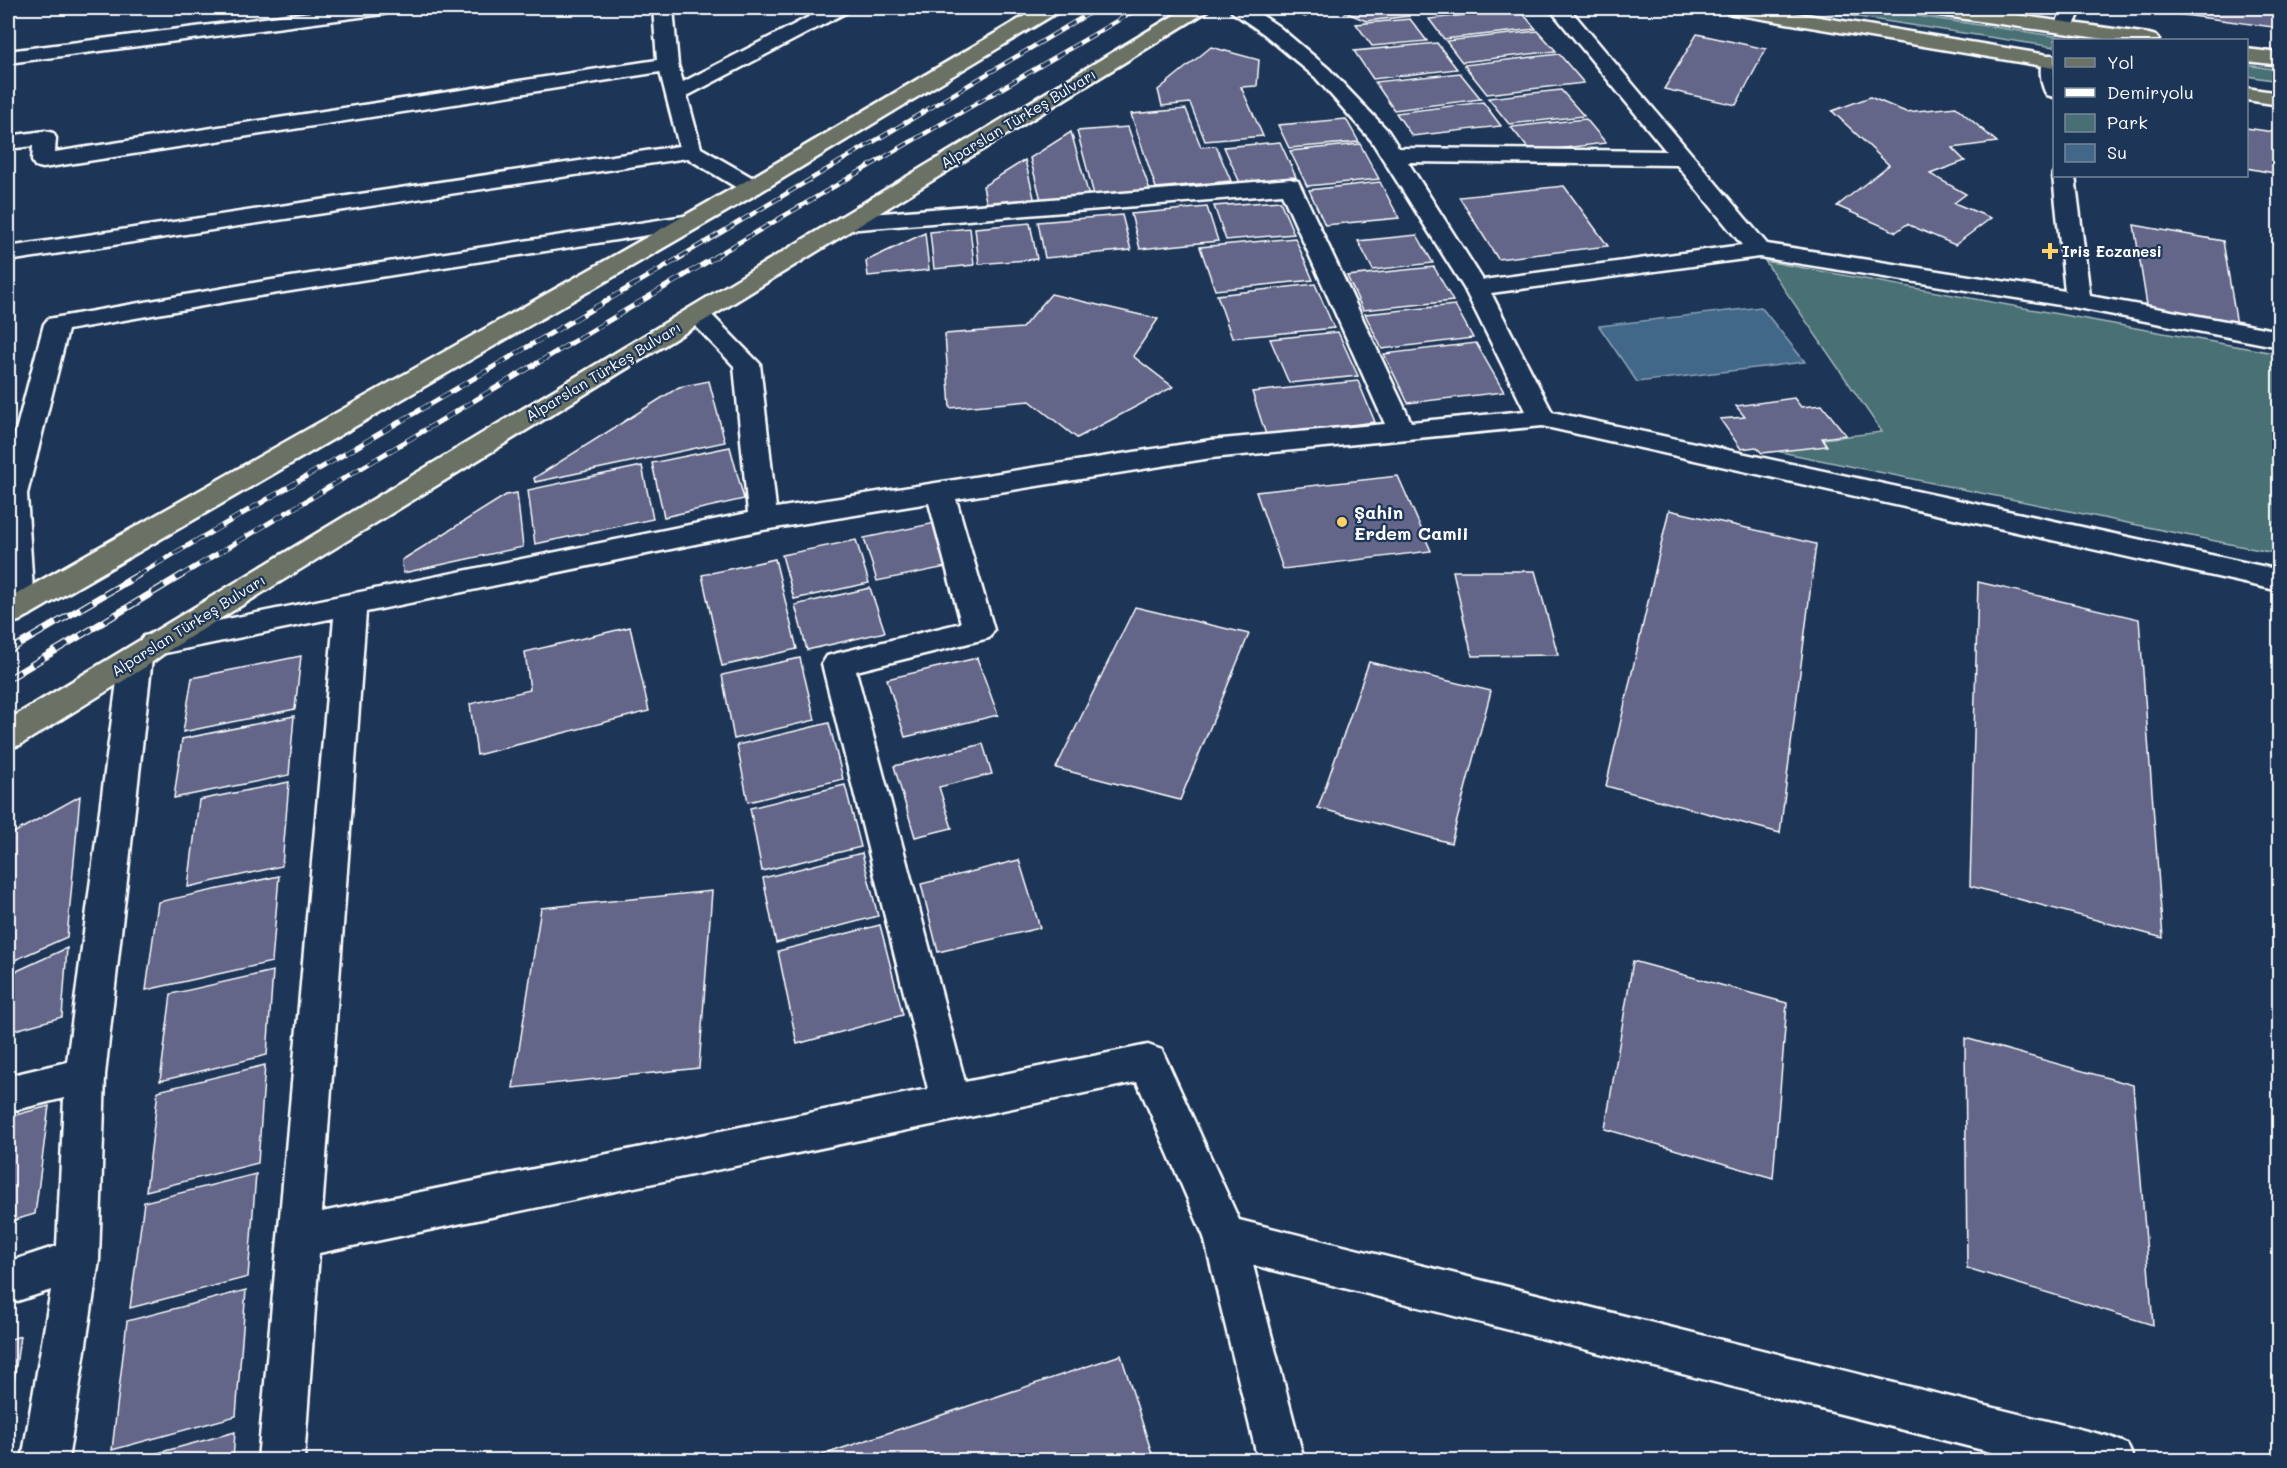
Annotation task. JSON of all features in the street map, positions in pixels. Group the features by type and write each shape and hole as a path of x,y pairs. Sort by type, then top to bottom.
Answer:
{"main road":[{"path":"13,610 752,188 1052,8"},
{"name":"Alparslan Türkeş Bulvarı","path":"8,736 1199,8"},
{"path":"1733,8 2053,61"},
{"path":"1931,8 2142,39"},
{"path":"2248,55 2280,59"},
{"path":"2248,94 2280,99"}],"street":[{"path":"8,57 383,8"},
{"path":"663,8 668,65 690,151"},
{"path":"677,93 840,8"},
{"path":"1239,8 1322,73 1380,136 1476,288 1542,418"},
{"path":"1559,8 1759,250"},
{"path":"2064,28 2072,8"},
{"path":"8,143 45,138 43,161 668,65"},
{"path":"8,254 690,151 752,188"},
{"path":"1392,155 1683,158"},
{"path":"2064,177 2078,301"},
{"path":"847,223 1290,186 1401,430"},
{"path":"13,610 13,494 57,324 259,289 691,222"},
{"path":"1476,288 1759,250 2078,301 2280,339"},
{"path":"697,314 747,364 763,520"},
{"path":"45,1461 78,1260 85,1075 145,651 351,604 763,520 1211,449 1542,418 2280,581"},
{"path":"940,492 978,630 838,664 951,1102"},
{"path":"280,1461 351,604"},
{"path":"299,1237 1148,1062 1225,1237 1281,1461"},
{"path":"8,1094 85,1075"},
{"path":"1225,1237 2111,1461"},
{"path":"8,1283 78,1260"}],"green space":[{"path":"1800,8 1863,8 2075,39 2053,39 2053,47"},
{"path":"2248,65 2279,70 2279,81 2248,76"},
{"path":"1765,261 2279,354 2279,554 1756,447 1882,432"}],"water":[{"path":"1761,307 1805,362 1637,382 1599,326"}],"building":[{"path":"1283,8 1323,8 1305,17"},
{"path":"1355,8 1406,8 1409,16 1366,21 1345,12"},
{"path":"2176,8 2280,8 2280,28 2177,14"},
{"path":"1519,9 1536,29 1444,39 1429,19"},
{"path":"1410,19 1427,41 1372,46 1356,24"},
{"path":"1538,31 1556,51 1462,62 1446,41"},
{"path":"1697,34 1766,49 1736,105 1664,89"},
{"path":"1437,43 1457,69 1373,79 1354,51"},
{"path":"1211,47 1259,60 1257,86 1241,87 1263,136 1205,141 1190,103 1162,106 1158,90"},
{"path":"1559,54 1584,83 1487,94 1464,65"},
{"path":"1460,73 1481,99 1394,110 1375,82"},
{"path":"1561,90 1584,116 1509,124 1488,98"},
{"path":"1870,97 1906,112 1956,107 1997,142 1952,148 1965,161 1930,174 1966,194 1954,203 1991,218 1955,245 1907,224 1896,232 1837,206 1889,165 1832,111"},
{"path":"1483,102 1501,126 1412,136 1396,113"},
{"path":"1186,109 1201,147 1216,146 1231,181 1156,188 1131,114"},
{"path":"1346,119 1359,142 1289,148 1278,125"},
{"path":"1586,119 1606,143 1531,152 1511,127"},
{"path":"1128,127 1150,190 1094,195 1077,131"},
{"path":"2248,128 2280,133 2280,174 2248,168"},
{"path":"1071,132 1089,196 1041,200 1030,158"},
{"path":"1280,142 1296,177 1240,183 1224,147"},
{"path":"1360,144 1379,179 1307,186 1290,151"},
{"path":"1025,160 1035,202 987,206 983,186"},
{"path":"1380,182 1399,218 1325,225 1309,190"},
{"path":"1564,186 1608,246 1498,259 1459,197"},
{"path":"1280,201 1294,234 1226,240 1214,206"},
{"path":"1207,207 1218,241 1140,249 1131,214"},
{"path":"1122,215 1131,250 1045,258 1038,222"},
{"path":"1030,223 1037,259 979,264 975,228"},
{"path":"2134,225 2223,241 2237,325 2148,311"},
{"path":"970,228 974,265 934,269 930,232"},
{"path":"925,233 929,270 868,276 866,261"},
{"path":"1417,235 1433,263 1373,270 1358,241"},
{"path":"1295,238 1313,280 1215,290 1200,247"},
{"path":"1434,267 1453,301 1363,310 1347,276"},
{"path":"1315,284 1334,328 1232,338 1217,295"},
{"path":"1051,294 1158,319 1133,356 1173,387 1077,438 1030,401 950,408 945,334 1022,328"},
{"path":"1455,305 1473,338 1382,349 1365,314"},
{"path":"1338,332 1358,376 1289,383 1270,339"},
{"path":"1476,343 1504,392 1408,403 1384,354"},
{"path":"709,381 725,442 535,482 534,478 679,387"},
{"path":"1358,381 1375,422 1266,435 1252,392"},
{"path":"1794,398 1801,407 1822,405 1846,435 1822,438 1827,446 1762,453 1756,447 1741,449 1720,419 1745,417 1736,406"},
{"path":"730,447 744,499 664,517 652,463"},
{"path":"642,466 653,519 535,544 528,490"},
{"name":"Şahin Erdem Camii","path":"1398,476 1431,551 1283,569 1256,492"},
{"path":"517,493 523,547 403,573 402,560 506,495"},
{"path":"1669,510 1816,544 1780,833 1606,786"},
{"path":"935,523 951,566 877,581 864,538"},
{"path":"856,540 869,583 794,599 782,555"},
{"path":"775,559 797,649 722,666 702,575"},
{"path":"1453,571 1535,571 1558,655 1472,656"},
{"path":"1978,582 2139,619 2163,938 1970,886"},
{"path":"870,588 885,632 807,650 795,605"},
{"path":"1135,607 1249,634 1180,800 1056,768"},
{"path":"630,627 649,711 477,755 470,704 530,690 525,652"},
{"path":"301,656 295,709 183,732 192,678"},
{"path":"800,658 815,720 734,739 722,675"},
{"path":"977,658 998,715 905,737 887,679"},
{"path":"1369,662 1491,691 1451,843 1318,808"},
{"path":"294,716 289,775 174,798 182,739"},
{"path":"829,723 843,779 748,802 737,745"},
{"path":"983,744 992,774 939,787 952,828 915,837 894,766"},
{"path":"289,782 282,866 188,887 199,800"},
{"path":"845,785 861,847 762,871 750,808"},
{"path":"80,796 67,937 8,963 8,836"},
{"path":"862,853 878,916 776,943 763,878"},
{"path":"1019,860 1040,928 938,952 921,884"},
{"path":"279,876 272,962 146,990 158,902"},
{"path":"712,891 699,1068 513,1088 541,908"},
{"path":"880,925 903,1015 797,1044 778,951"},
{"path":"67,948 62,1017 8,1032 8,975"},
{"path":"1633,961 1787,1003 1773,1178 1605,1129"},
{"path":"273,971 267,1055 160,1081 171,994"},
{"path":"1965,1038 2133,1085 2153,1325 1967,1268"},
{"path":"265,1065 258,1163 146,1191 158,1091"},
{"path":"49,1106 35,1214 8,1222 8,1117"},
{"path":"256,1174 248,1277 130,1308 144,1202"},
{"path":"246,1290 236,1416 112,1450 127,1321"},
{"path":"20,1336 8,1426 8,1340"},
{"path":"1121,1355 1154,1460 807,1460"},
{"path":"235,1432 233,1460 132,1460"}],"railway":[{"path":"680,257 1098,8"},
{"path":"714,257 1139,8"},
{"path":"136,576 683,256"},
{"path":"180,576 717,256"},
{"path":"8,651 138,575"},
{"path":"8,679 182,575"}],"place":[{"name":"Iris Eczanesi","path":"2050,251"},
{"name":"Şahin Erdem Camii","path":"1342,522"}]}
